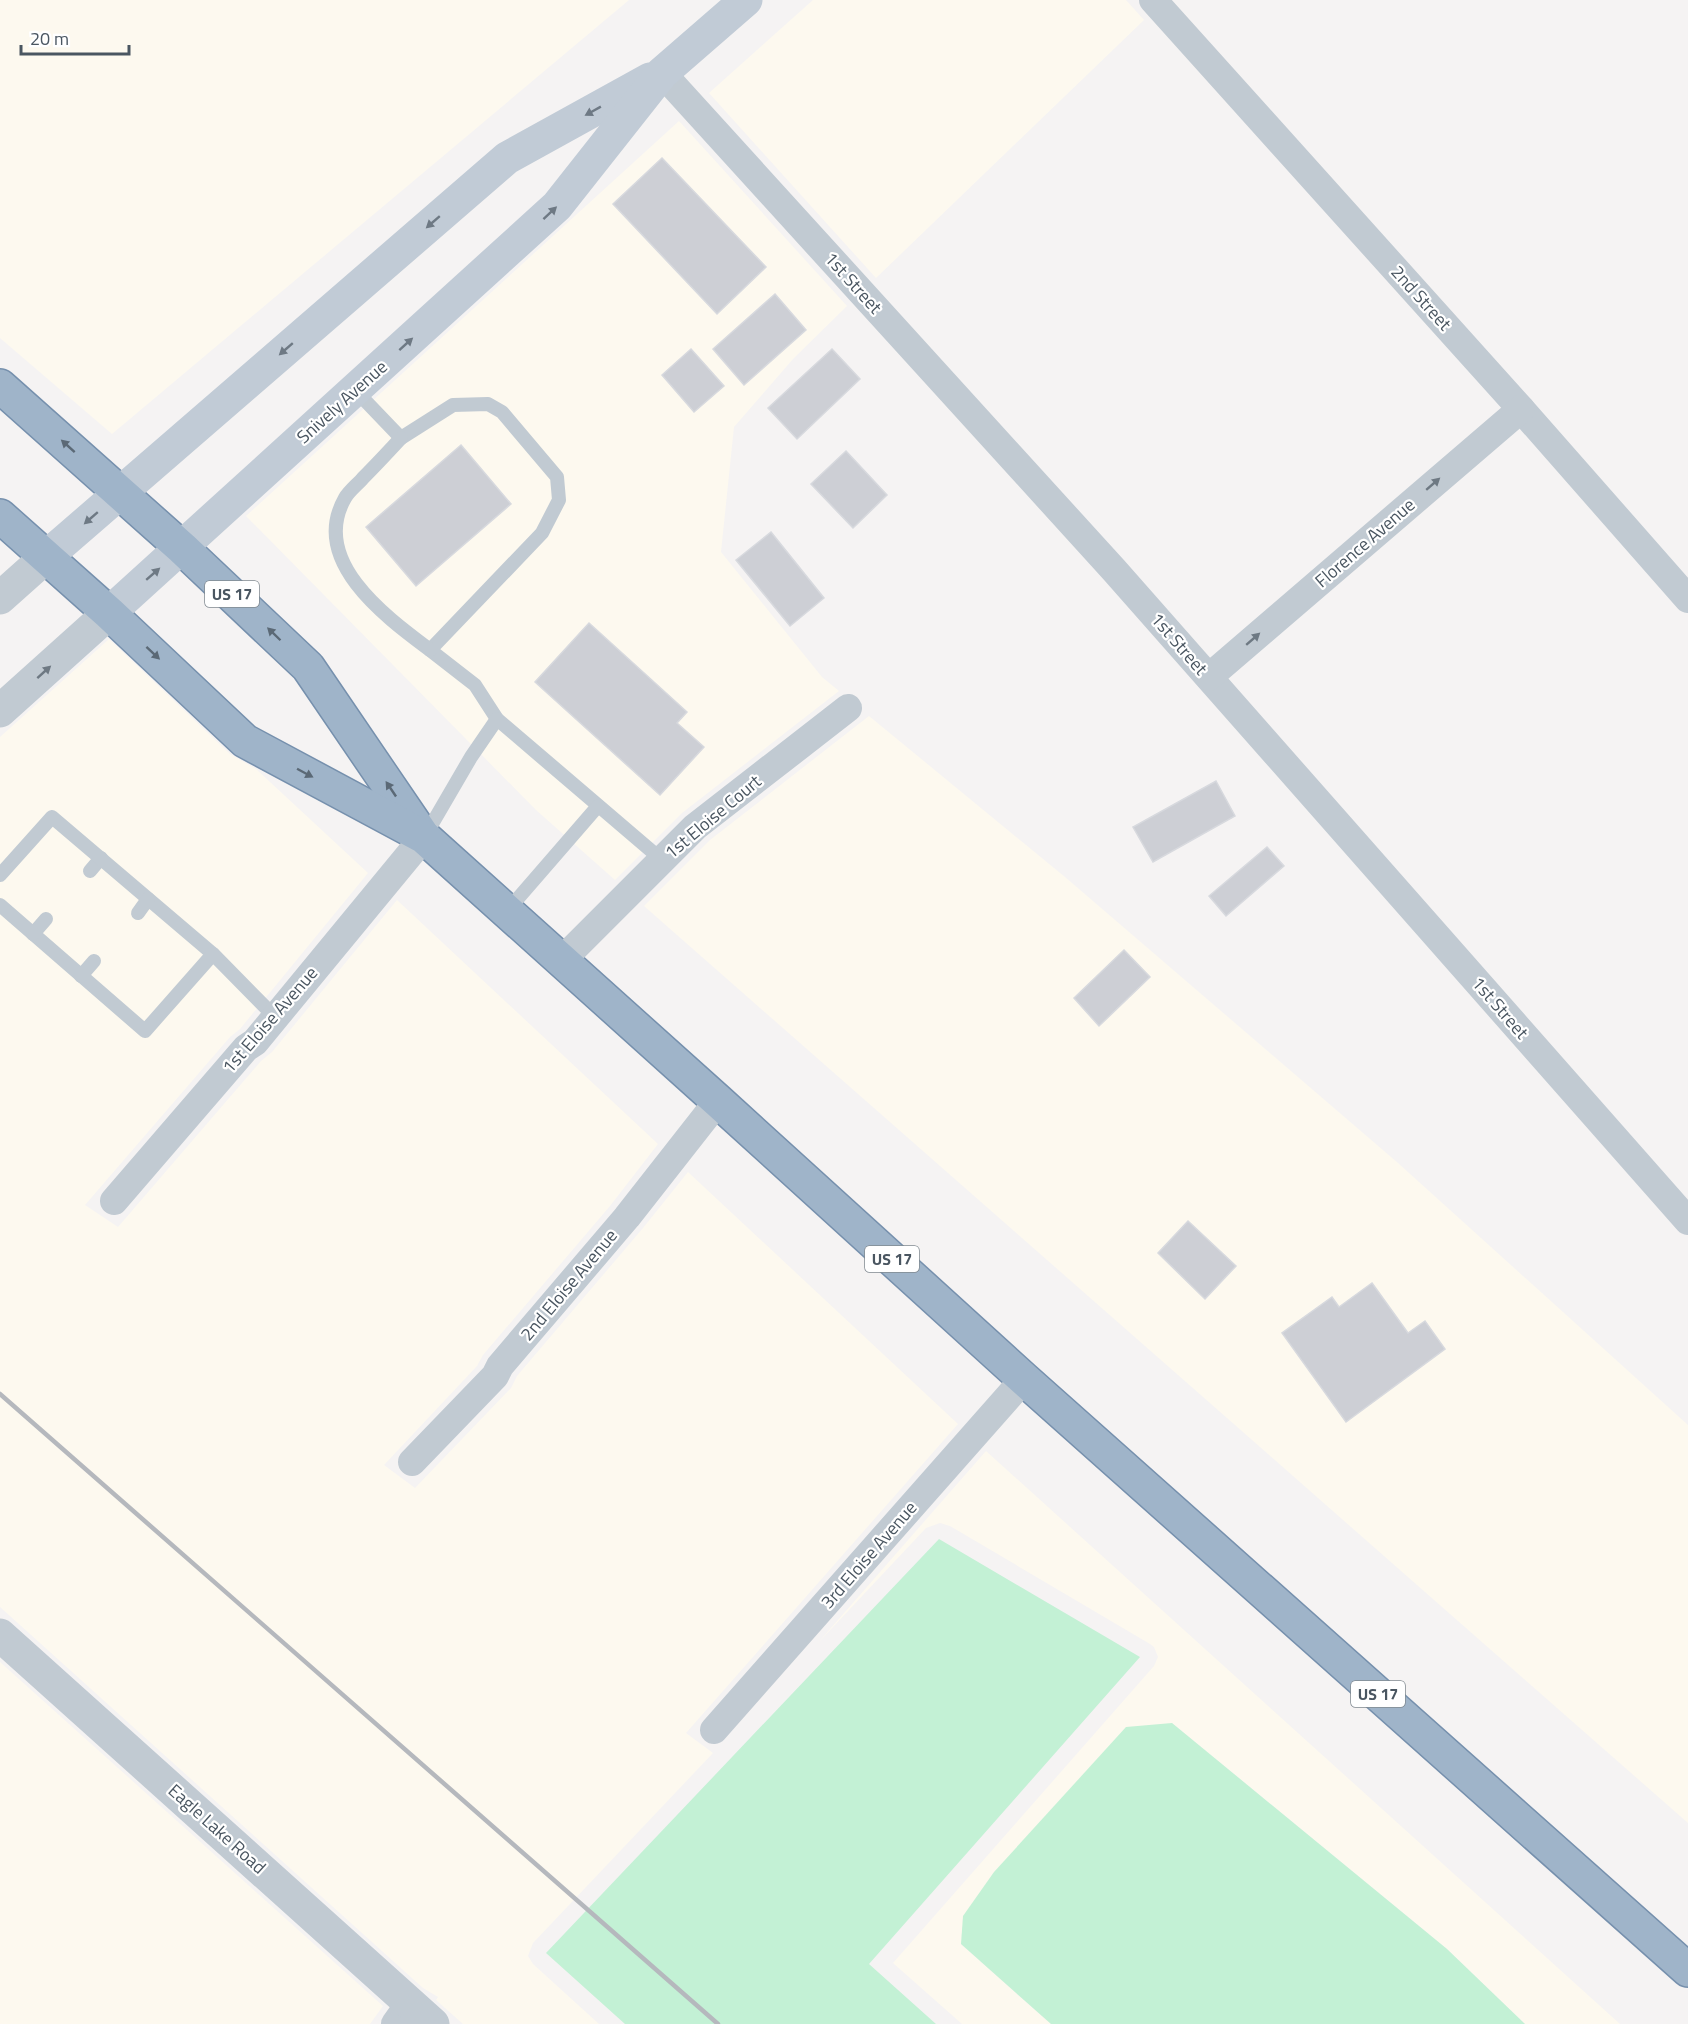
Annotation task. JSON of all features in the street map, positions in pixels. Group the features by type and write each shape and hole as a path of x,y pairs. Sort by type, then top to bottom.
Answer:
{"highway":[{"name":"US 17","path":"0,386 182,548 308,667 424,837"},
{"name":"US 17","path":"0,516 109,613 245,741 424,837 1024,1379 1688,1970"}],"main road":[{"name":"Snively Avenue","path":"109,613 557,206 662,73 746,0"},
{"name":"Snively Avenue","path":"46,557 507,158 662,73"}],"street":[{"name":"2nd Street","path":"1153,0 1521,408 1688,599"},
{"name":"1st Street","path":"662,73 1114,570 1688,1221"},
{"name":"Florence Avenue","path":"1209,677 1521,408"},
{"name":"Snively Avenue","path":"0,598 46,557"},
{"name":"Snively Avenue","path":"0,711 109,613"},
{"name":"1st Eloise Court","path":"562,960 695,827 848,708"},
{"name":"1st Eloise Avenue","path":"114,1201 275,1017 424,837"},
{"name":"2nd Eloise Avenue","path":"412,1462 495,1376 500,1366 627,1217 718,1101"},
{"name":"3rd Eloise Avenue","path":"714,1730 1024,1379"},
{"name":"Eagle Lake Road","path":"0,1635 413,2017"}],"lane":[{"path":"355,390 401,438"},
{"path":"430,650 542,533 559,500 557,477 502,412 488,404 453,405 401,438 345,497 336,520 335,540 339,557 360,588 395,624 475,685 497,719 662,860"},
{"path":"424,837 471,757 497,719"},
{"path":"507,911 598,806"},
{"path":"0,875 52,817 213,954 275,1017"},
{"path":"90,871 101,858"},
{"path":"138,912 148,899"},
{"path":"0,905 145,1031 213,954"},
{"path":"33,934 46,920"},
{"path":"81,976 93,961"}],"shaded area":[{"path":"0,0 629,0 112,434 0,338"},
{"path":"813,0 1126,0 1144,20 876,278 709,93"},
{"path":"679,121 847,306 793,359 734,427 721,552 822,677 839,691 682,813 615,880 536,810 246,516"},
{"path":"109,639 230,754 256,769 368,873 240,1029 230,1037 85,1205 118,1227 261,1061 272,1052 397,900 658,1144 610,1206 483,1355 477,1366 384,1465 415,1488 511,1388 517,1376 688,1172 958,1424 686,1733 713,1753 533,1943 528,1956 533,1964 599,2024 463,2024 436,2000 438,1997 423,1988 0,1607 0,737"},
{"path":"869,716 1065,877 1398,1163 1688,1425 1688,1823 644,906 710,840"},
{"path":"986,1451 1620,2024 1525,2024 1447,1949 1172,1723 961,1944 1051,2024 962,2024 893,1963 1154,1666 1158,1657 1154,1647 1150,1644 950,1526 940,1523 926,1528 817,1644"},
{"path":"0,1662 383,2006 370,2024 0,2024"}],"green space":[{"path":"939,1539 1140,1657 869,1964 936,2024 625,2024 546,1953"},
{"path":"1172,1723 1447,1949 1525,2024 1051,2024 961,1944 963,1916 994,1872 1126,1727"}],"building":[{"path":"662,158 766,267 717,314 613,204"},
{"path":"775,294 806,330 744,385 713,349"},
{"path":"691,349 724,386 694,412 662,375"},
{"path":"832,349 860,379 797,439 768,408"},
{"path":"461,445 511,504 416,586 366,527"},
{"path":"846,451 887,495 853,528 811,484"},
{"path":"771,532 824,598 790,626 736,560"},
{"path":"589,623 687,712 677,723 704,747 660,795 535,682"},
{"path":"1216,781 1235,816 1153,862 1133,827"},
{"path":"1267,847 1284,866 1226,916 1209,896"},
{"path":"1124,950 1150,977 1099,1026 1074,998"},
{"path":"1188,1221 1236,1266 1205,1299 1158,1253"},
{"path":"1372,1283 1408,1333 1425,1321 1445,1349 1346,1422 1282,1333 1332,1297 1339,1307"}],"railway":[{"path":"0,1394 718,2024"}]}
